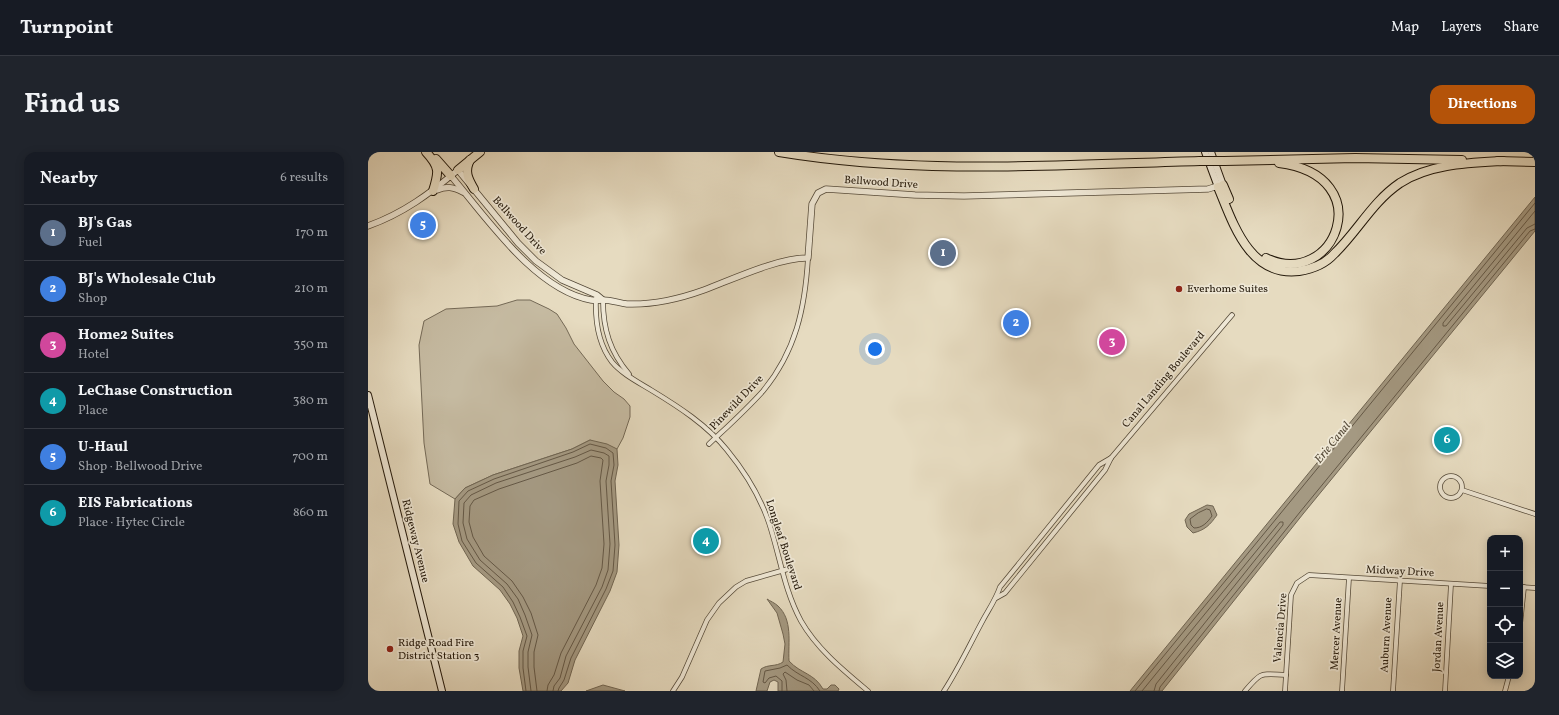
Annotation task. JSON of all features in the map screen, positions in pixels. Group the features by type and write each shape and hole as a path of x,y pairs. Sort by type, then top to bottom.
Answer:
{"highway":[{"path":"426,152 435,163 438,175 433,191"},
{"path":"430,152 451,176"},
{"path":"458,170 480,152"},
{"path":"779,152 866,163 932,166 1361,158 1535,162"},
{"path":"470,160 467,168 467,175 474,189"},
{"path":"1220,186 1247,239 1253,248 1262,256 1275,262 1291,264 1309,260 1324,250 1334,234 1338,217 1336,200 1326,184 1317,175 1304,169 1287,164 1248,160"},
{"path":"1220,186 1237,230 1251,252 1260,260 1272,267 1297,271 1313,268 1330,258 1340,248 1377,202 1394,188 1410,178 1440,168 1503,161"}],"main road":[{"path":"1205,152 1220,186"},
{"path":"1211,152 1220,186"},
{"name":"Ridgeway Avenue","path":"368,395 442,691"}],"street":[{"path":"368,226 402,212 433,191 458,170"},
{"name":"Bellwood Drive","path":"458,170 518,242 536,261 562,280 596,298 603,300"},
{"name":"Bellwood Drive","path":"451,176 514,249 537,272 565,290 586,299 596,298"},
{"name":"Bellwood Drive","path":"808,258 812,204 818,193 826,190 964,196 1205,189 1220,186"},
{"path":"433,191 447,187 454,188 467,195"},
{"path":"603,300 635,304 668,301 696,293 772,265 794,259 808,258"},
{"name":"Pinewild Drive","path":"709,444 763,390 786,356 796,333 802,311 806,290 808,258"},
{"name":"Longleaf Boulevard","path":"596,298 597,328 605,350 616,366 689,415 716,438 740,466 758,496 769,522 781,571 790,597 799,616 815,641 830,659 868,691"},
{"name":"Longleaf Boulevard","path":"603,300 604,324 609,342 623,366 637,381"},
{"name":"Canal Landing Boulevard","path":"996,598 1005,593 1105,470 1111,458 1232,315"},
{"name":"Canal Landing Boulevard","path":"944,691 963,661 983,619 996,598 1000,587 1099,465 1111,458"},
{"path":"1452,476 1456,477 1462,484 1462,490 1458,496 1448,498 1442,494 1441,483 1446,478 1452,476"},
{"path":"1462,490 1535,514"},
{"path":"673,691 682,677 707,620 719,603 736,587 746,581 788,569"},
{"name":"Midway Drive","path":"1309,575 1487,586"},
{"name":"Valencia Drive","path":"1285,691 1291,595 1297,583 1309,575"},
{"name":"Mercer Avenue","path":"1342,691 1349,578"},
{"name":"Auburn Avenue","path":"1393,691 1400,580"},
{"name":"Jordan Avenue","path":"1445,691 1452,584"},
{"path":"1523,587 1535,588"},
{"path":"1245,691 1255,678 1261,674 1286,675"},
{"path":"1505,691 1508,679"}],"shaded area":[{"path":"517,300 530,300 557,314 574,344 603,381 630,406 630,417 623,438 617,449 614,451 590,440 572,449 493,475 465,488 455,499 430,484 424,443 419,345 424,321 446,309 497,306"}],"water":[{"path":"1535,197 1535,231 1303,514 1162,691 1130,691"},
{"path":"590,440 607,444 617,449 618,465 615,481 619,545 617,572 610,591 575,660 568,683 561,691 523,691 519,668 519,651 523,636 517,618 510,604 500,590 473,566 459,542 453,524 455,499 465,488 493,475 572,449"},
{"path":"1207,505 1213,506 1217,515 1207,527 1193,533 1187,527 1185,520 1189,514"},
{"path":"767,599 778,606 786,618 789,632 789,661 798,669 816,680 823,689 827,689 831,685 835,685 839,689 838,691 778,691 778,682 774,680 770,682 767,691 756,691 761,669 766,666 783,662 785,644 783,634 777,613"},
{"path":"603,685 625,691 586,691"}],"place":[{"name":"U-Haul","path":"423,225"},
{"name":"BJ's Gas","path":"943,253"},
{"name":"Everhome Suites","path":"1179,289"},
{"name":"BJ's Wholesale Club","path":"1016,323"},
{"name":"Home2 Suites","path":"1112,342"},
{"name":"EIS Fabrications","path":"1447,440"},
{"name":"LeChase Construction","path":"706,541"},
{"name":"Ridge Road Fire District Station 3","path":"390,649"}],"water label":[{"name":"Erie Canal","path":"1333,443"}]}
